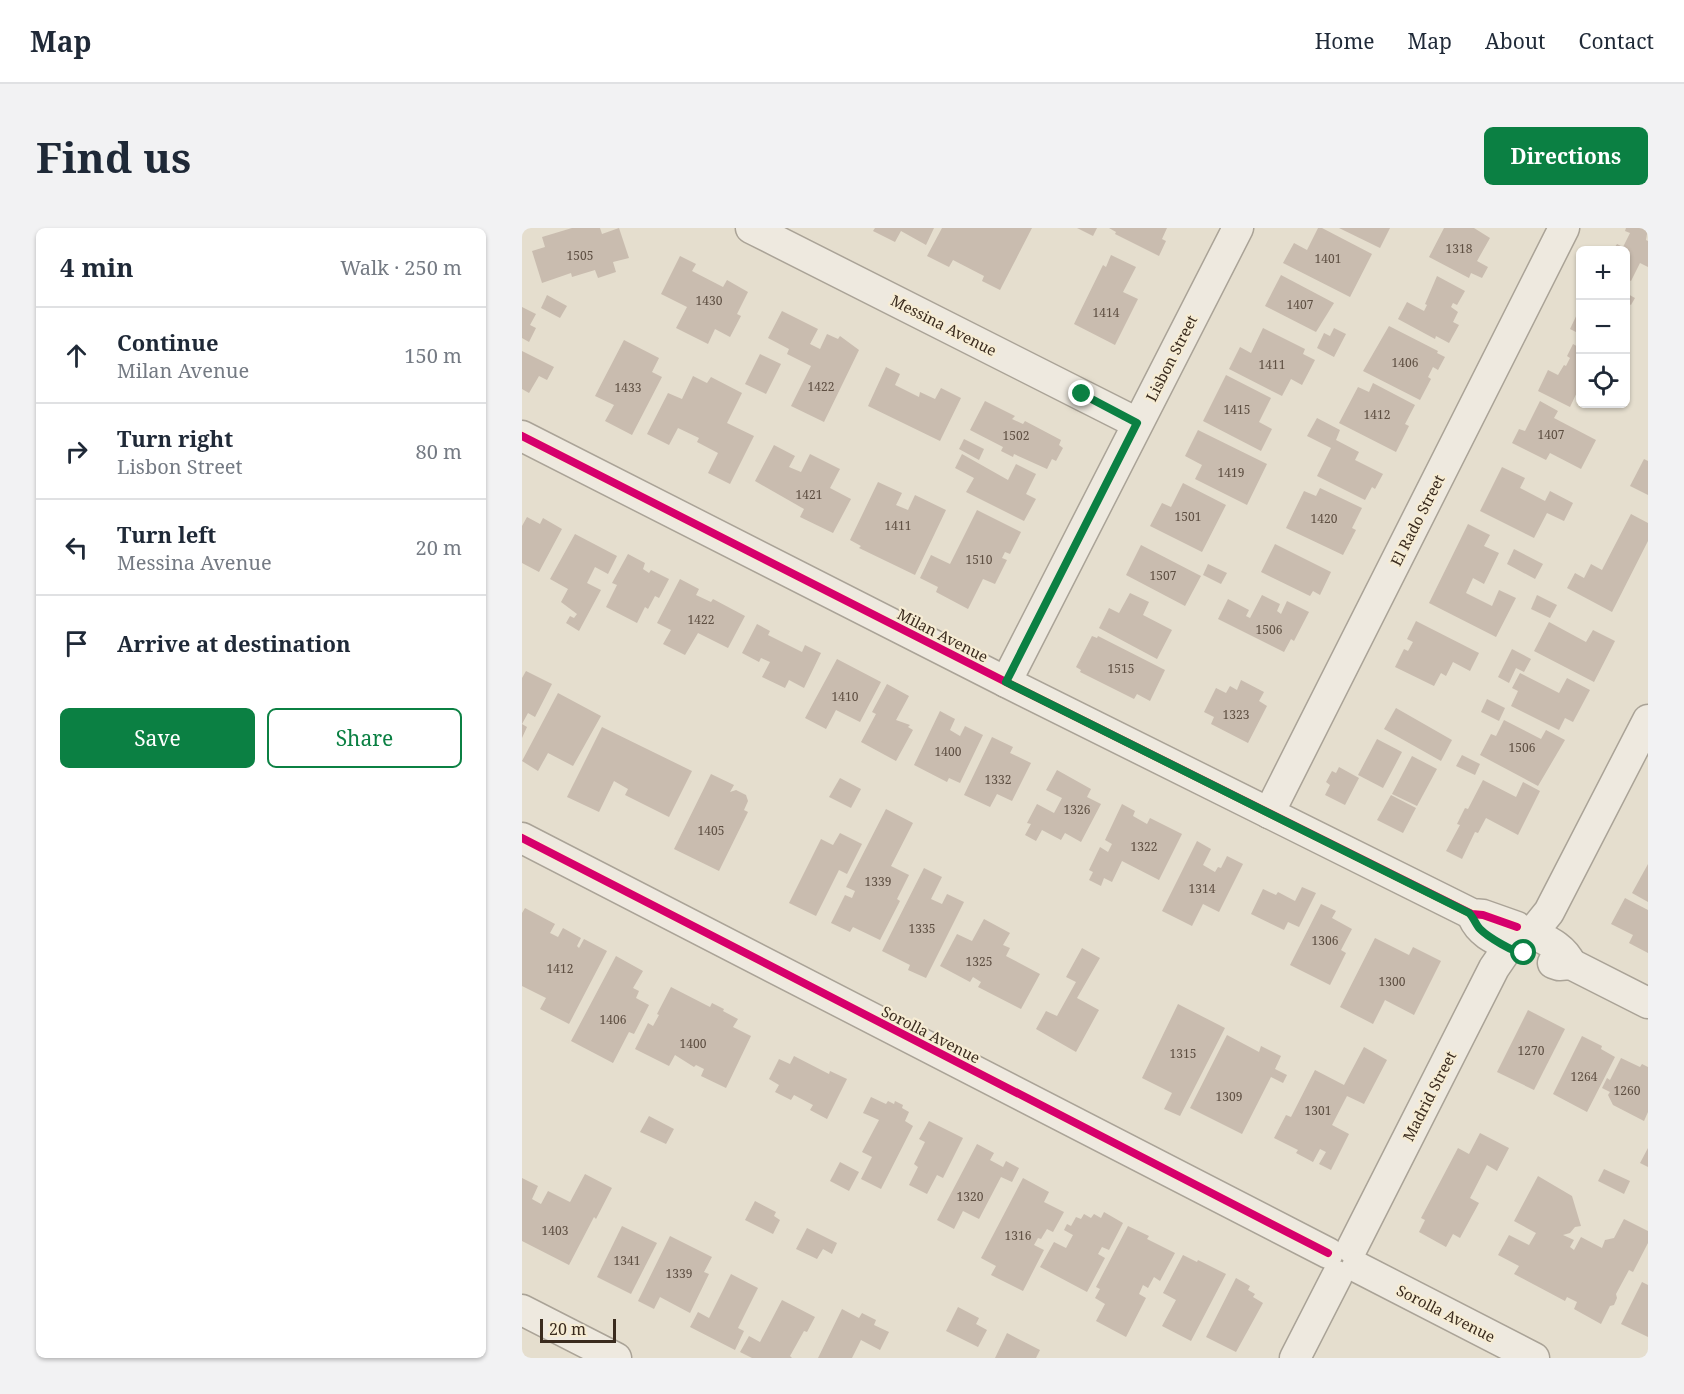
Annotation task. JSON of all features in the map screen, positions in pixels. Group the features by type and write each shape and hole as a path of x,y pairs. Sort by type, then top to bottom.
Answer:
{"street":[{"name":"Messina Avenue","path":"751,228 1137,423"},
{"name":"Lisbon Street","path":"1006,682 1238,228"},
{"name":"El Rado Street","path":"1269,813 1564,228"},
{"name":"Milan Avenue","path":"522,436 1006,682 1472,914 1480,929 1491,938 1521,939 1559,965 1571,964 1648,1003"},
{"name":"Madrid Street","path":"1295,1358 1494,968 1549,912 1648,720"},
{"name":"Sorolla Avenue","path":"522,838 1534,1358"},
{"path":"522,1310 616,1358"}],"building":[{"path":"572,228 600,228 602,234 619,228 629,258 613,262 616,272 598,278 595,270 572,277 571,273 542,283 532,251 545,247 542,237"},
{"path":"875,228 934,228 926,245 901,231 895,242 873,231"},
{"path":"942,228 1032,228 1000,290 982,281 984,276 953,260 949,267 927,256"},
{"path":"1077,228 1097,228 1093,236"},
{"path":"1109,228 1167,228 1162,239 1166,241 1159,256 1115,234 1116,232"},
{"path":"1318,228 1372,254 1350,297 1283,263 1294,243 1307,250"},
{"path":"1339,228 1390,228 1380,248"},
{"path":"1444,228 1474,228 1490,238 1477,261 1488,267 1482,278 1471,273 1469,278 1429,257"},
{"path":"1626,228 1648,228 1646,240 1648,241 1648,267 1640,263 1631,281 1630,246 1624,246 1630,233 1625,231"},
{"path":"1111,255 1136,267 1123,292 1138,299 1115,345 1074,324 1103,265 1106,267"},
{"path":"680,256 696,264 692,271 723,287 727,280 748,292 737,314 741,316 730,337 715,329 708,344 676,328 687,307 661,294"},
{"path":"1281,275 1334,303 1316,332 1265,306"},
{"path":"1437,276 1465,291 1457,305 1453,303 1451,307 1458,312 1453,322 1459,325 1449,343 1436,336 1435,339 1398,319 1407,302 1424,311"},
{"path":"547,295 567,306 560,318 541,308"},
{"path":"1630,295 1635,298 1630,304"},
{"path":"522,307 536,314 530,325 536,328 529,342 522,338"},
{"path":"782,311 818,329 810,344 820,349 827,334 838,339 840,336 859,350 824,422 791,406 811,366 787,354 789,349 768,338"},
{"path":"1576,316 1576,332 1570,329"},
{"path":"1389,326 1438,351 1437,353 1445,357 1438,370 1433,367 1428,377 1431,379 1420,400 1363,371"},
{"path":"1263,328 1305,349 1303,354 1315,360 1302,385 1291,379 1282,396 1229,369 1240,347 1251,353"},
{"path":"1334,328 1346,334 1334,357 1317,348 1324,333 1330,336"},
{"path":"624,340 659,358 652,372 662,377 632,435 605,421 614,405 595,396"},
{"path":"1573,344 1576,346 1576,394 1570,407 1538,391 1548,370 1558,375 1570,358 1567,356"},
{"path":"522,351 554,367 547,380 539,376 529,393 522,389"},
{"path":"760,354 781,364 766,394 745,384"},
{"path":"886,367 900,374 895,385 919,397 920,392 935,399 941,388 961,398 940,441 868,406"},
{"path":"1226,375 1271,398 1259,422 1272,429 1261,451 1203,421"},
{"path":"693,376 707,383 711,377 742,393 727,423 754,436 730,484 708,473 718,453 697,442 699,438 678,428 669,445 647,434 668,393 682,399"},
{"path":"1373,383 1415,405 1405,424 1409,426 1396,452 1339,423 1358,387 1369,392"},
{"path":"985,401 1015,416 1012,419 1023,424 1025,421 1061,440 1059,445 1063,448 1056,461 1052,459 1047,469 1014,454 1013,457 1001,451 1003,447 970,430"},
{"path":"1540,401 1558,411 1554,418 1596,440 1581,469 1550,453 1546,460 1512,443 1519,429 1525,431"},
{"path":"1317,418 1340,430 1336,440 1359,452 1355,460 1383,474 1375,489 1372,487 1365,500 1317,476 1331,448 1307,436"},
{"path":"1198,430 1267,464 1247,505 1195,479 1202,465 1185,456"},
{"path":"964,439 984,449 979,460 959,449"},
{"path":"774,445 795,456 789,467 801,472 810,454 840,469 830,488 851,499 833,533 800,517 804,509 755,481"},
{"path":"962,454 1008,480 1016,464 1036,474 1026,494 1036,499 1024,521 966,492 974,478 955,468"},
{"path":"1644,459 1648,461 1648,495 1630,486"},
{"path":"1502,467 1525,478 1520,488 1545,501 1550,491 1573,503 1564,521 1547,513 1534,538 1480,511"},
{"path":"878,482 902,493 896,505 908,510 915,495 946,510 915,575 859,548 861,546 850,540"},
{"path":"1183,483 1226,505 1202,552 1150,526 1162,503 1171,507"},
{"path":"1320,488 1362,508 1352,528 1356,530 1343,555 1286,528 1304,491 1316,496"},
{"path":"977,510 1021,532 1010,554 1005,552 1002,558 1007,560 995,584 983,579 968,609 936,592 938,587 920,578 931,555 950,564"},
{"path":"1631,514 1648,523 1648,541 1612,612 1567,588 1575,573 1584,578 1591,564 1602,570"},
{"path":"527,517 540,524 543,518 562,529 539,572 522,563 522,526"},
{"path":"1468,524 1490,535 1484,546 1499,553 1484,584 1473,578 1466,593 1492,606 1499,590 1516,598 1496,637 1429,603"},
{"path":"575,534 617,556 608,574 595,567 587,583 601,590 579,631 566,623 570,616 574,618 577,614 561,602 568,589 550,579"},
{"path":"1275,544 1331,572 1320,595 1313,591 1310,596 1261,572"},
{"path":"1141,545 1201,576 1185,606 1126,575"},
{"path":"1514,549 1543,564 1535,579 1507,564"},
{"path":"628,554 645,563 643,569 649,573 651,570 669,579 659,598 655,596 648,609 645,607 637,623 606,607 617,585 612,583"},
{"path":"1208,564 1227,573 1221,584 1203,575"},
{"path":"680,579 699,589 696,595 711,602 713,599 745,616 728,648 698,633 685,655 663,644 671,630 657,623"},
{"path":"1130,593 1149,602 1143,615 1172,630 1157,659 1099,628 1109,608 1119,613"},
{"path":"1262,595 1280,604 1277,611 1281,614 1287,601 1309,612 1294,641 1291,639 1284,652 1218,619 1228,599 1249,610 1246,616 1250,618"},
{"path":"1537,595 1557,605 1550,618 1531,609"},
{"path":"1416,621 1479,653 1470,671 1453,662 1446,676 1441,673 1434,686 1395,667 1404,649 1408,651 1413,642 1407,639"},
{"path":"1549,622 1586,642 1593,630 1615,641 1594,682 1534,651"},
{"path":"757,624 770,631 768,635 802,652 805,645 821,653 804,688 789,680 785,688 762,677 770,662 761,658 759,662 742,653"},
{"path":"1092,636 1097,638 1098,636 1165,670 1150,701 1137,694 1134,699 1080,672 1081,670 1076,667"},
{"path":"1512,649 1531,659 1524,672 1516,668 1509,683 1498,677"},
{"path":"837,659 881,682 860,722 836,710 826,729 805,718"},
{"path":"526,671 552,684 535,717 528,713 522,724 522,678"},
{"path":"1520,673 1559,693 1567,678 1590,690 1573,722 1565,718 1559,730 1511,706 1518,691 1512,688"},
{"path":"1241,680 1264,692 1259,701 1267,706 1248,743 1211,724 1214,717 1204,712 1216,688 1226,693 1230,686 1237,690"},
{"path":"887,684 909,696 896,720 910,725 908,727 913,730 896,761 861,742 876,714 872,712"},
{"path":"558,693 601,716 573,766 548,753 538,771 522,761"},
{"path":"1487,699 1505,708 1499,721 1481,712"},
{"path":"1396,708 1452,740 1441,761 1384,729"},
{"path":"940,711 955,719 950,730 960,736 965,726 983,735 960,783 949,778 947,782 914,765"},
{"path":"1504,720 1541,739 1546,730 1565,740 1538,786 1480,755 1491,734 1496,736"},
{"path":"522,724 527,727 522,738"},
{"path":"602,727 692,771 669,817 625,795 628,789 614,781 599,812 567,797"},
{"path":"992,737 1013,747 1010,753 1031,763 1012,801 997,794 990,807 964,795"},
{"path":"1377,739 1402,752 1383,788 1358,775"},
{"path":"1462,755 1480,764 1475,775 1456,766"},
{"path":"1412,756 1437,769 1417,806 1392,794"},
{"path":"1339,767 1359,778 1345,805 1325,795 1330,785 1326,782 1332,771 1336,773"},
{"path":"1057,770 1091,789 1087,797 1101,804 1081,842 1065,833 1061,840 1042,830 1036,841 1025,835 1031,824 1027,823 1037,804 1054,813 1062,798 1046,790"},
{"path":"711,774 734,785 730,792 736,790 746,795 748,801 744,810 748,812 719,871 674,849"},
{"path":"840,778 861,789 851,808 829,797"},
{"path":"1483,780 1516,797 1523,782 1540,791 1518,835 1486,818 1478,833 1475,832 1462,859 1446,851 1460,825 1457,824 1465,808 1468,809"},
{"path":"1391,795 1416,808 1403,833 1377,820"},
{"path":"1122,804 1135,811 1133,816 1147,824 1150,818 1182,834 1159,880 1122,861 1112,882 1104,878 1101,886 1089,880 1093,872 1089,870 1100,847 1108,852 1112,844 1105,840"},
{"path":"886,809 913,823 891,866 909,875 897,899 900,901 880,940 853,927 850,932 831,923 845,895 852,898 855,891 846,887"},
{"path":"840,833 862,844 847,874 839,870 816,916 789,903 821,839 833,845"},
{"path":"1197,841 1211,849 1203,865 1215,872 1218,867 1221,868 1227,856 1243,864 1219,912 1203,904 1192,926 1162,911"},
{"path":"1648,864 1648,902 1632,893"},
{"path":"924,868 942,877 931,899 942,904 947,894 964,902 926,978 908,970 910,965 882,951"},
{"path":"1302,887 1316,893 1299,927 1288,922 1284,930 1251,914 1263,889 1276,895 1278,892 1295,901"},
{"path":"1625,898 1648,910 1648,953 1629,943 1633,935 1611,924"},
{"path":"1321,904 1336,911 1332,918 1352,929 1341,950 1346,953 1330,985 1290,965"},
{"path":"525,908 555,924 550,933 558,937 563,928 581,938 577,946 579,948 584,939 607,951 569,1024 540,1009 546,998 522,986 522,913"},
{"path":"984,919 1010,933 1003,945 1010,948 1006,956 1040,974 1021,1009 978,987 981,982 973,977 970,982 940,966 957,934 972,941"},
{"path":"1375,938 1409,955 1413,947 1441,961 1414,1015 1385,1000 1373,1024 1340,1007"},
{"path":"1082,948 1100,958 1077,998 1099,1010 1076,1052 1036,1029 1046,1011 1057,1016 1076,982 1066,977"},
{"path":"616,956 643,971 633,988 639,991 636,998 649,1005 634,1034 629,1032 613,1063 571,1041"},
{"path":"671,987 710,1007 712,1003 724,1009 723,1011 738,1019 733,1027 751,1036 726,1088 701,1076 704,1069 696,1065 694,1067 675,1055 669,1066 635,1049 648,1023 653,1026"},
{"path":"1178,1004 1225,1028 1180,1116 1164,1109 1172,1093 1142,1078"},
{"path":"1528,1010 1565,1029 1534,1090 1497,1072"},
{"path":"1227,1035 1259,1052 1261,1046 1281,1056 1275,1069 1287,1075 1283,1083 1271,1077 1242,1134 1190,1108"},
{"path":"1582,1036 1602,1046 1601,1049 1615,1057 1587,1112 1553,1094"},
{"path":"1364,1047 1387,1060 1364,1104 1347,1096 1332,1125 1349,1134 1331,1170 1319,1164 1326,1152 1320,1149 1313,1162 1296,1153 1298,1150 1274,1138 1286,1115 1291,1117 1315,1070 1344,1085"},
{"path":"794,1056 829,1074 830,1071 847,1079 827,1119 810,1110 813,1105 794,1095 791,1100 775,1092 779,1085 769,1079 779,1059 790,1064"},
{"path":"1621,1058 1640,1067 1642,1064 1648,1067 1648,1112 1644,1121 1613,1105 1608,1095 1610,1092 1602,1088 1607,1078 1610,1080"},
{"path":"871,1097 886,1104 888,1101 894,1104 895,1101 903,1105 902,1108 909,1112 905,1121 913,1126 881,1189 861,1179 872,1157 862,1152 879,1120 863,1113"},
{"path":"649,1116 674,1129 666,1144 640,1132"},
{"path":"929,1121 963,1138 943,1178 937,1175 927,1194 909,1185 918,1167 914,1164 925,1142 919,1139"},
{"path":"1480,1133 1509,1148 1497,1171 1487,1165 1470,1198 1479,1203 1460,1238 1453,1234 1446,1247 1419,1232 1425,1220 1421,1218 1458,1148 1469,1154"},
{"path":"977,1144 994,1153 990,1160 1003,1167 1006,1161 1019,1168 1012,1182 1001,1177 979,1219 963,1211 954,1229 937,1220"},
{"path":"1648,1148 1648,1167 1640,1163"},
{"path":"840,1162 859,1172 849,1191 830,1181"},
{"path":"1604,1169 1630,1181 1624,1194 1598,1181"},
{"path":"585,1174 612,1188 569,1265 522,1241 522,1178 538,1186 532,1199 541,1204 548,1191 570,1202"},
{"path":"1538,1176 1572,1196 1581,1226 1563,1235 1574,1240 1570,1247 1574,1250 1581,1237 1602,1248 1605,1240 1614,1238 1624,1219 1648,1231 1648,1243 1633,1272 1629,1270 1616,1294 1614,1305 1610,1306 1601,1324 1574,1309 1577,1302 1567,1297 1565,1301 1514,1274 1519,1266 1498,1255 1509,1235 1529,1245 1536,1233 1514,1221"},
{"path":"1023,1178 1049,1192 1044,1202 1064,1212 1053,1232 1047,1229 1034,1245 1044,1250 1023,1291 991,1275 996,1266 981,1258"},
{"path":"755,1201 776,1212 774,1216 780,1220 773,1234 745,1220"},
{"path":"1104,1212 1123,1223 1109,1250 1102,1247 1098,1254 1105,1258 1087,1292 1040,1267 1054,1242 1066,1248 1073,1235 1064,1230 1067,1224 1071,1226 1076,1217 1081,1219 1084,1214 1091,1218 1094,1214 1101,1218"},
{"path":"622,1226 657,1243 631,1294 597,1277"},
{"path":"1128,1226 1149,1236 1147,1239 1175,1253 1160,1281 1154,1277 1148,1288 1143,1285 1139,1294 1146,1298 1126,1337 1096,1321 1105,1304 1095,1298 1100,1289 1096,1287"},
{"path":"807,1228 837,1243 832,1254 823,1249 817,1259 796,1249"},
{"path":"670,1236 712,1257 704,1272 709,1274 690,1313 660,1297 654,1309 638,1301"},
{"path":"1183,1255 1226,1274 1191,1341 1162,1326 1176,1300 1163,1293"},
{"path":"731,1274 758,1288 738,1328 744,1331 735,1350 690,1327 698,1312 709,1318"},
{"path":"1236,1278 1250,1286 1248,1290 1255,1294 1253,1297 1263,1303 1236,1352 1206,1337"},
{"path":"1642,1282 1648,1285 1648,1337 1621,1324"},
{"path":"782,1300 815,1317 807,1332 804,1331 790,1356 792,1358 752,1358 740,1352 749,1336 760,1342"},
{"path":"958,1307 979,1318 976,1324 987,1330 978,1347 946,1331"},
{"path":"842,1309 859,1318 862,1313 876,1320 874,1325 889,1332 880,1350 861,1340 852,1358 818,1358"},
{"path":"1007,1333 1040,1350 1036,1358 995,1358"}],"cycle path":[{"path":"522,436 1006,682 1472,914 1483,915 1517,927"},
{"path":"522,838 1328,1253"}],"route":[{"path":"1082,394 1137,423 1006,682 1472,914 1480,929 1491,938 1509,946 1515,952 1524,953"}]}
